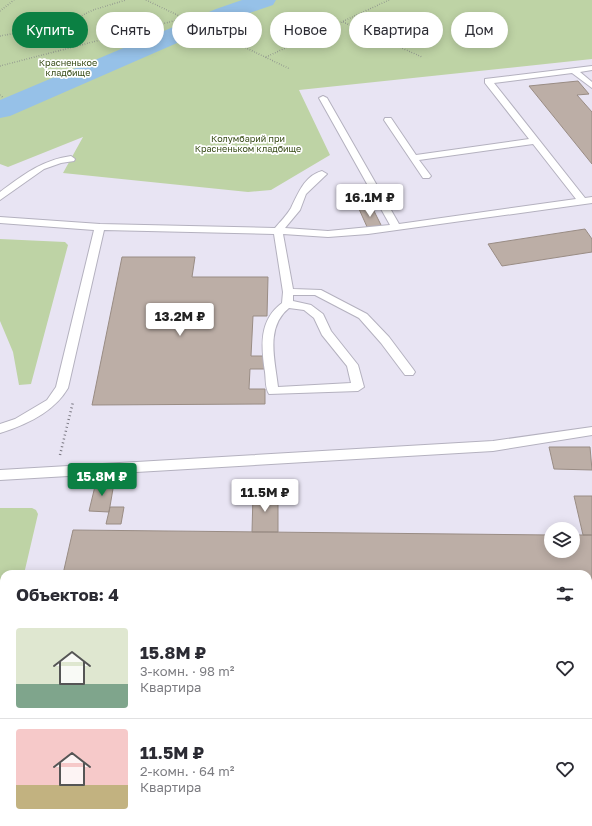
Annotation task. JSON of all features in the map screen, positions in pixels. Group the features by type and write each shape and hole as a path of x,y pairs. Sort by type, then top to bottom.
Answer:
{"lane":[{"path":"582,201 488,81 592,68"},
{"path":"574,70 592,86"},
{"path":"323,98 396,228"},
{"path":"388,120 426,176"},
{"path":"413,158 535,141"},
{"path":"0,197 45,163 58,159 71,159"},
{"path":"287,304 288,292 278,231 295,210 301,194 309,184 322,174"},
{"path":"0,220 100,227 278,231 328,234 396,228 592,200"},
{"path":"0,429 19,422 51,403 62,388 100,227"},
{"path":"288,292 317,292 364,316 385,340 409,372"},
{"path":"287,304 307,307 319,316 326,332 352,365 358,386 273,390 267,339 272,319 278,308 287,304"},
{"path":"0,475 493,446 592,431"}],"path":[{"path":"0,11 14,0"},
{"path":"0,36 65,24 93,10 126,0"},
{"path":"146,0 172,12"},
{"path":"266,57 389,0"},
{"path":"0,66 172,21"},
{"path":"343,21 422,57"},
{"path":"247,48 290,69"},
{"path":"0,95 4,98"}],"green space":[{"name":"Красненькое кладбище","path":"0,0 592,0 592,59 299,90 330,155 271,190 248,192 63,173 83,137 8,167 0,164"},
{"path":"0,239 65,242 68,245 31,384 19,385 13,352 0,321"},
{"path":"0,508 32,508 36,510 38,514 25,570 0,570"}],"building":[{"path":"578,81 589,94 577,95 592,112 592,164 529,86"},
{"path":"372,207 382,227 368,229 359,209"},
{"path":"585,229 592,239 592,252 502,266 488,244"},
{"path":"122,257 195,257 192,277 268,277 267,316 253,316 251,356 267,356 267,369 250,369 249,389 265,389 265,404 92,405"},
{"path":"549,447 590,447 592,470 554,469"},
{"path":"96,482 114,483 109,512 89,511"},
{"path":"253,494 278,494 278,532 252,532"},
{"path":"574,496 592,496 592,535 583,535"},
{"path":"110,507 124,507 121,524 106,524"},
{"path":"73,530 544,535 544,558 580,558 580,535 592,535 592,570 64,570"}],"waterway":[{"path":"0,110 224,14 265,0"}],"park label":[{"name":"Колумбарий при Красненьком кладбище","path":"248,144"}]}
